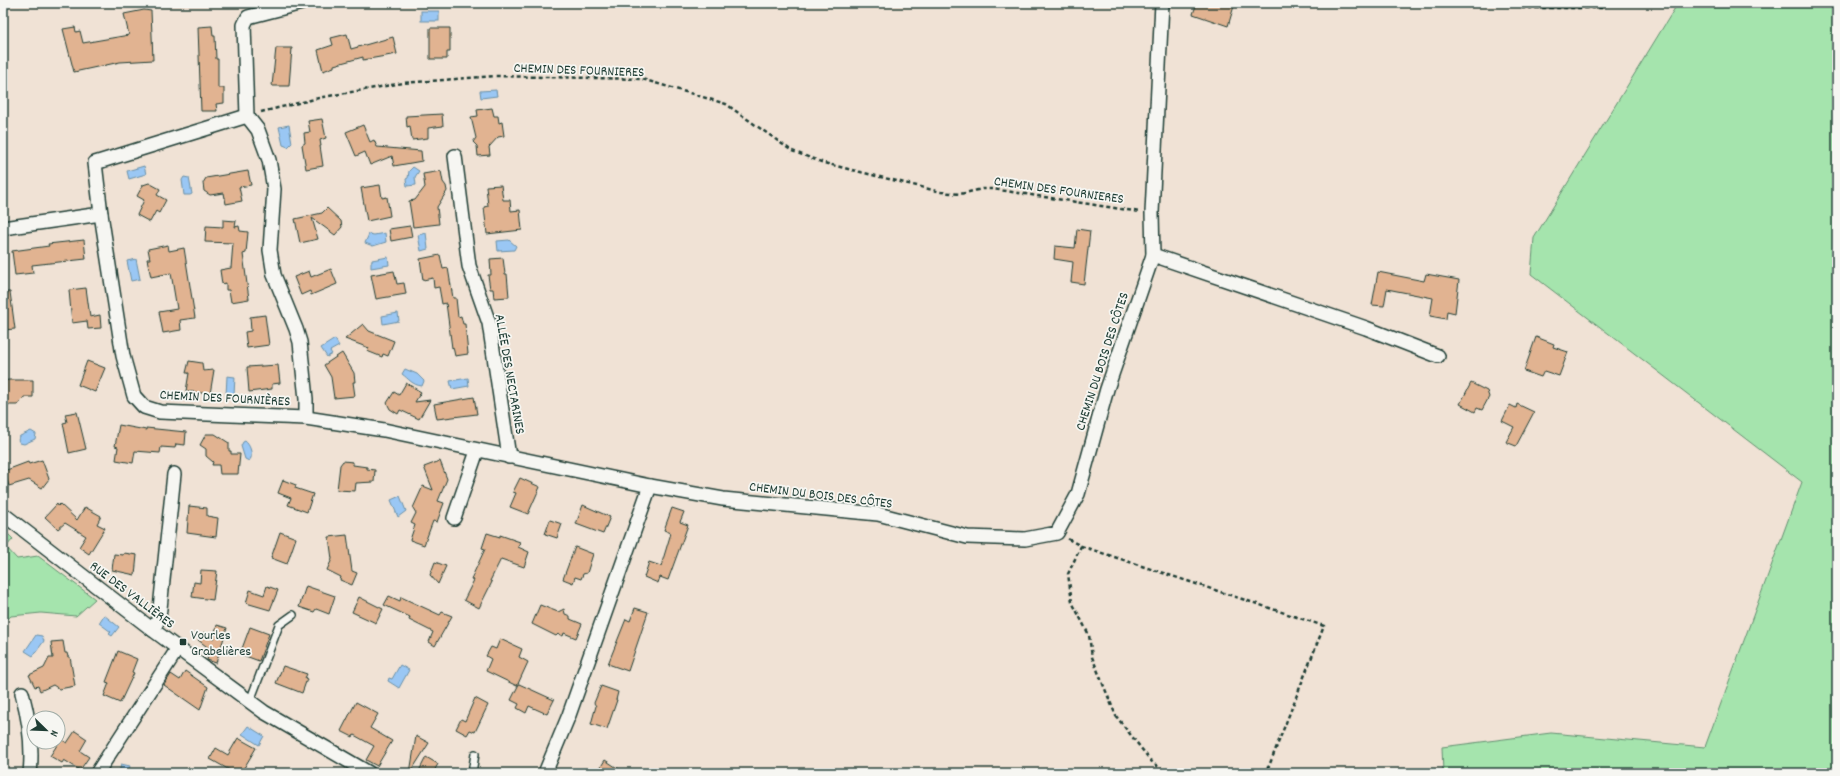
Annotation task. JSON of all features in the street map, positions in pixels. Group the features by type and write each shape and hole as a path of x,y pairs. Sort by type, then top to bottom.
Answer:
{"street":[{"path":"302,3 248,17 244,25 247,116 258,130 269,160 274,188 270,250 274,274 300,342 306,398 306,418"},
{"name":"CHEMIN DU BOIS DES CÔTES","path":"650,486 723,499 878,514 967,537 1025,539 1058,533 1078,494 1107,389 1153,255 1152,214 1162,3"},
{"name":"CHEMIN DES FOURNIÈRES","path":"247,116 95,163 101,214 123,356 134,396 144,407 160,412 306,418 384,430 477,451 650,486"},
{"name":"ALLÉE DES NECTARINES","path":"455,156 469,266 489,323 509,457"},
{"path":"3,228 101,214"},
{"path":"1153,255 1366,328 1438,356"},
{"path":"454,518 477,451"},
{"path":"153,630 159,618 174,474"},
{"path":"545,773 569,715 650,486"},
{"name":"RUE DES VALLIÈRES","path":"3,514 153,630 264,712 369,773"},
{"path":"97,773 178,648"},
{"path":"22,692 28,715 32,759 29,773"}],"lane":[{"path":"250,701 279,625 293,615"},
{"path":"472,773 476,754"}],"path":[{"path":"1516,3 1520,8 1604,8"},
{"name":"CHEMIN DES FOURNIERES","path":"247,116 323,96 402,83 495,76 642,79 726,104 792,151 824,163 941,192 960,194 982,189 993,189 1152,214"},
{"path":"1058,533 1081,546 1324,626 1269,766 1263,773"},
{"path":"1081,546 1068,574 1072,602 1089,635 1092,657 1116,716 1151,761 1166,773"}],"green space":[{"path":"1678,3 1837,3 1837,773 1443,773 1442,747 1551,733 1705,747 1802,482 1531,274 1534,238"},
{"path":"3,529 13,539 6,547 17,559 38,556 95,599 76,616 41,613 11,616 3,623"}],"water":[{"path":"421,11 439,11 439,21 421,21"},
{"path":"496,90 497,96 481,98 480,91"},
{"path":"289,125 292,143 288,147 283,145 279,127"},
{"path":"144,166 146,174 129,179 127,171"},
{"path":"413,167 419,171 415,177 416,185 407,186 406,179 408,178 409,171"},
{"path":"184,177 189,178 192,194 190,195 184,195 182,180"},
{"path":"385,233 386,242 373,246 365,243 369,234 374,235"},
{"path":"426,233 428,249 421,251 418,235"},
{"path":"509,240 516,246 514,250 498,251 497,241"},
{"path":"388,257 389,265 371,268 372,260"},
{"path":"136,259 140,279 131,281 127,261"},
{"path":"398,313 399,321 383,324 382,316"},
{"path":"335,339 339,346 330,351 332,354 327,357 321,348"},
{"path":"405,369 417,374 424,381 422,386 413,383 402,374"},
{"path":"227,376 235,377 234,395 226,395"},
{"path":"468,378 469,386 452,389 450,381"},
{"path":"31,431 36,434 35,439 24,444 20,443 18,440 20,436"},
{"path":"245,441 251,451 251,458 249,461 245,459 241,446"},
{"path":"400,496 406,511 398,517 391,500"},
{"path":"104,615 119,627 112,636 109,634 111,632 99,623"},
{"path":"36,635 42,636 44,641 33,656 25,651"},
{"path":"400,665 409,670 399,688 388,681 389,678 392,679"},
{"path":"248,726 264,736 259,745 242,734"},
{"path":"121,764 130,766 128,773 119,773"}],"building":[{"path":"1197,3 1226,3 1234,6 1228,26 1193,14"},
{"path":"144,10 151,11 153,60 120,62 74,72 63,29 75,27 76,32 80,31 83,43 129,35 124,14"},
{"path":"212,26 213,36 215,36 216,59 218,59 218,88 224,88 224,103 216,104 217,111 201,111 198,27"},
{"path":"430,28 450,28 450,52 447,52 447,59 430,59"},
{"path":"347,34 351,49 393,37 397,54 363,60 363,57 334,65 334,67 323,71 318,50 333,45 331,38"},
{"path":"276,48 292,48 289,86 272,86"},
{"path":"492,108 494,116 498,116 499,123 502,122 504,136 498,137 489,147 490,155 478,156 477,146 473,142 476,138 471,117 478,116 477,110"},
{"path":"442,114 443,126 428,128 428,138 412,140 410,126 407,127 406,116"},
{"path":"322,119 326,138 320,140 323,166 306,169 302,145 305,143 304,133 310,132 308,121"},
{"path":"363,125 370,142 374,140 377,147 421,151 422,161 394,166 392,156 370,165 365,152 356,156 346,132"},
{"path":"248,171 251,185 239,187 242,201 226,204 224,193 210,195 204,191 203,183 206,178"},
{"path":"441,171 443,182 447,191 437,207 439,224 413,227 409,201 415,200 425,187 423,174"},
{"path":"149,183 160,189 157,195 166,200 159,213 156,211 150,222 137,215 144,200 137,196 143,185"},
{"path":"380,185 382,198 387,197 390,216 367,221 361,188"},
{"path":"501,185 503,200 510,200 511,211 520,210 522,230 487,234 484,207 488,206 486,186"},
{"path":"327,208 341,221 342,227 335,235 312,218 318,239 300,243 295,219 322,213"},
{"path":"223,220 236,221 235,227 239,226 240,231 248,232 246,253 243,254 249,299 231,302 229,290 226,290 226,283 222,284 220,270 231,268 233,243 205,242 206,226 223,227"},
{"path":"410,226 412,237 391,241 389,229"},
{"path":"1077,229 1090,231 1084,284 1071,282 1073,262 1054,259 1055,246 1075,248"},
{"path":"84,240 86,259 32,265 33,273 15,275 12,251 49,246 48,244"},
{"path":"168,245 169,251 184,248 195,318 180,320 181,330 163,333 159,312 177,309 171,273 151,277 147,259 150,259 148,249"},
{"path":"440,255 443,269 448,268 453,298 456,298 458,317 461,316 463,324 465,324 468,354 455,356 453,347 452,348 446,303 442,304 439,287 434,288 433,278 423,280 420,259"},
{"path":"503,258 505,274 507,274 509,297 494,298 493,289 490,289 488,275 491,275 490,259"},
{"path":"331,269 337,284 311,295 310,291 301,295 294,277 309,271 311,277"},
{"path":"394,271 397,284 404,283 406,294 376,299 371,275"},
{"path":"1378,272 1424,281 1426,274 1459,280 1455,313 1447,311 1446,319 1430,316 1433,298 1387,289 1384,306 1372,305"},
{"path":"86,288 90,317 100,315 101,328 88,329 87,321 72,323 69,290"},
{"path":"3,292 10,292 15,329 3,330"},
{"path":"265,315 269,345 247,348 245,332 251,331 250,317"},
{"path":"363,324 369,331 394,341 388,356 383,354 382,357 367,351 369,348 345,339"},
{"path":"1536,337 1554,344 1553,347 1568,352 1559,376 1544,371 1541,377 1524,371"},
{"path":"342,353 354,373 355,382 353,382 355,396 334,398 331,377 324,365"},
{"path":"87,361 105,368 95,392 78,385"},
{"path":"189,361 202,363 203,371 214,370 210,394 186,391 189,373 186,373"},
{"path":"278,365 280,383 272,384 272,389 249,392 247,367"},
{"path":"33,380 33,397 24,397 18,405 3,405 3,381"},
{"path":"406,383 421,392 415,402 430,400 419,419 400,410 398,414 390,409 387,403 394,392 399,395"},
{"path":"1471,383 1487,391 1489,397 1482,410 1477,408 1475,412 1460,404"},
{"path":"474,397 477,414 437,419 434,404"},
{"path":"1517,404 1534,412 1516,446 1506,442 1514,427 1502,421 1510,405 1516,408"},
{"path":"77,412 86,449 69,453 63,423 67,422 65,414"},
{"path":"119,425 146,430 146,428 186,432 185,445 176,444 175,448 161,447 160,453 135,451 133,463 116,460 118,447 115,446"},
{"path":"206,434 215,434 229,443 229,451 231,451 231,454 240,454 238,474 220,474 219,465 212,465 213,462 206,456 206,449 200,445"},
{"path":"42,460 49,479 42,488 29,480 9,486 4,471 28,462 29,464"},
{"path":"343,461 353,462 353,465 375,470 374,482 356,483 355,491 337,490 340,465"},
{"path":"440,461 447,479 438,501 444,503 437,522 433,521 424,545 410,540 415,525 411,523 416,513 413,508 423,486 433,490 424,467"},
{"path":"520,478 540,487 528,514 510,507 516,493 513,492"},
{"path":"283,480 296,485 295,488 313,494 307,512 288,505 291,498 278,493"},
{"path":"57,504 58,506 60,504 77,520 85,507 101,516 97,524 105,528 89,554 79,547 86,536 65,523 58,529 45,517"},
{"path":"583,505 610,517 603,534 576,524"},
{"path":"189,506 207,508 207,516 218,518 216,537 187,533"},
{"path":"672,508 684,512 680,522 688,525 668,580 660,577 658,583 644,577 649,562 661,566 671,533 664,530"},
{"path":"550,520 562,524 557,538 545,534"},
{"path":"280,532 296,538 287,564 271,558"},
{"path":"487,533 500,537 500,535 520,542 518,547 529,552 524,567 501,559 490,581 492,582 479,608 464,600 474,580 471,579 485,549 482,548"},
{"path":"347,535 352,571 357,573 352,585 340,580 341,577 327,570 332,559 329,537"},
{"path":"575,547 593,554 587,573 583,574 581,579 575,577 573,583 563,579"},
{"path":"124,553 137,555 135,575 112,570 114,554 123,555"},
{"path":"435,562 446,566 438,584 430,575"},
{"path":"201,570 217,571 213,600 192,597 194,582 200,583"},
{"path":"267,586 278,590 270,610 246,603 250,590 264,595"},
{"path":"306,586 335,596 329,614 316,609 314,612 299,607"},
{"path":"389,596 400,601 401,597 440,615 442,612 452,616 435,646 429,642 433,632 409,620 410,617 384,605"},
{"path":"359,597 383,609 376,623 352,612"},
{"path":"540,605 558,612 564,609 565,614 570,616 570,619 582,624 576,638 564,633 563,636 558,634 556,636 532,624"},
{"path":"635,608 648,612 628,671 608,664 626,619 630,621"},
{"path":"217,625 227,628 216,663 207,660 210,649 198,640 204,632 213,639"},
{"path":"250,627 269,634 259,661 240,654"},
{"path":"500,639 522,649 519,657 528,662 517,686 486,671 491,659 486,656 491,647 496,649"},
{"path":"63,641 65,653 67,653 68,657 70,657 75,686 59,689 53,685 40,691 38,686 35,687 29,675 44,668 49,658 53,658 51,642"},
{"path":"118,651 137,659 132,672 134,673 120,703 104,696 109,683 106,682"},
{"path":"283,666 307,674 305,678 307,679 302,693 276,683"},
{"path":"185,671 208,687 200,710 164,685 171,674 180,680"},
{"path":"519,684 554,700 547,714 529,706 526,713 517,708 519,704 511,700"},
{"path":"601,686 618,692 617,700 607,729 591,724 596,706 594,703"},
{"path":"475,698 488,705 475,732 470,730 467,735 456,729 461,719 465,721"},
{"path":"356,702 378,714 370,728 392,741 377,766 366,760 374,746 354,735 353,737 341,731"},
{"path":"75,731 87,739 80,751 89,757 80,770 64,760 62,763 50,756 54,750 66,750 66,742"},
{"path":"416,736 429,743 410,773"},
{"path":"238,738 256,748 241,773 235,773 210,759 216,748 228,755"},
{"path":"426,757 438,764 433,773 418,773"},
{"path":"605,760 625,773 597,773"}],"place":[{"name":"Vourles Grabelières","path":"183,642"}]}
